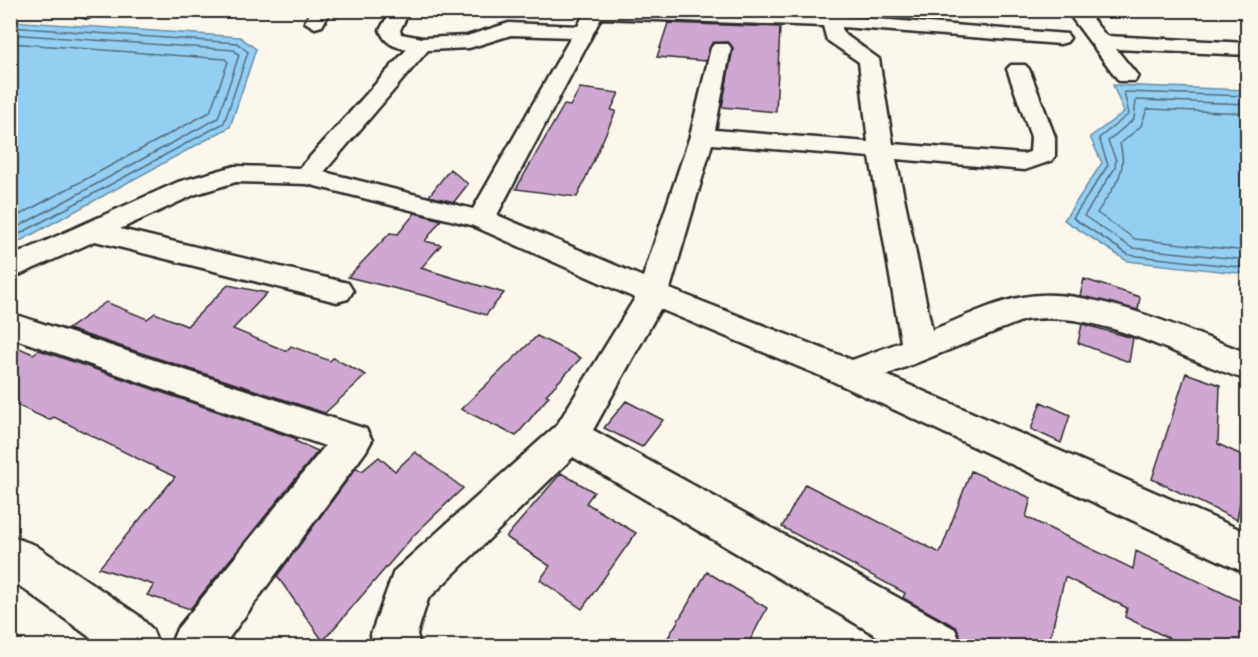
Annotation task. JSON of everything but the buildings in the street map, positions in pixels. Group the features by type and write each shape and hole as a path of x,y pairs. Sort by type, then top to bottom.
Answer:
{"street":[{"path":"401,10 390,30 393,38 405,43 423,44 469,42 509,29 592,18 831,16 1060,38"},
{"path":"1075,10 1127,76"},
{"path":"831,16 834,36 869,59 882,152 919,348"},
{"path":"481,219 592,18"},
{"path":"1100,42 1248,49"},
{"path":"307,176 423,44"},
{"path":"396,646 394,634 410,586 570,436 653,294 702,136 721,48"},
{"path":"702,136 1025,162 1042,156 1043,136 1018,69"},
{"path":"10,269 187,188 234,174 307,176 481,219 653,294 851,375 1248,554"},
{"path":"94,232 337,291"},
{"path":"851,375 1019,309 1042,305 1098,315 1248,367"},
{"path":"10,325 353,440 194,646"},
{"path":"570,436 938,646"},
{"path":"10,556 20,560 121,632 135,646"}],"water":[{"path":"10,21 240,37 256,49 230,127 11,246"},
{"path":"1113,85 1247,90 1247,274 1127,261 1064,220 1102,163 1090,137 1124,112"}]}
